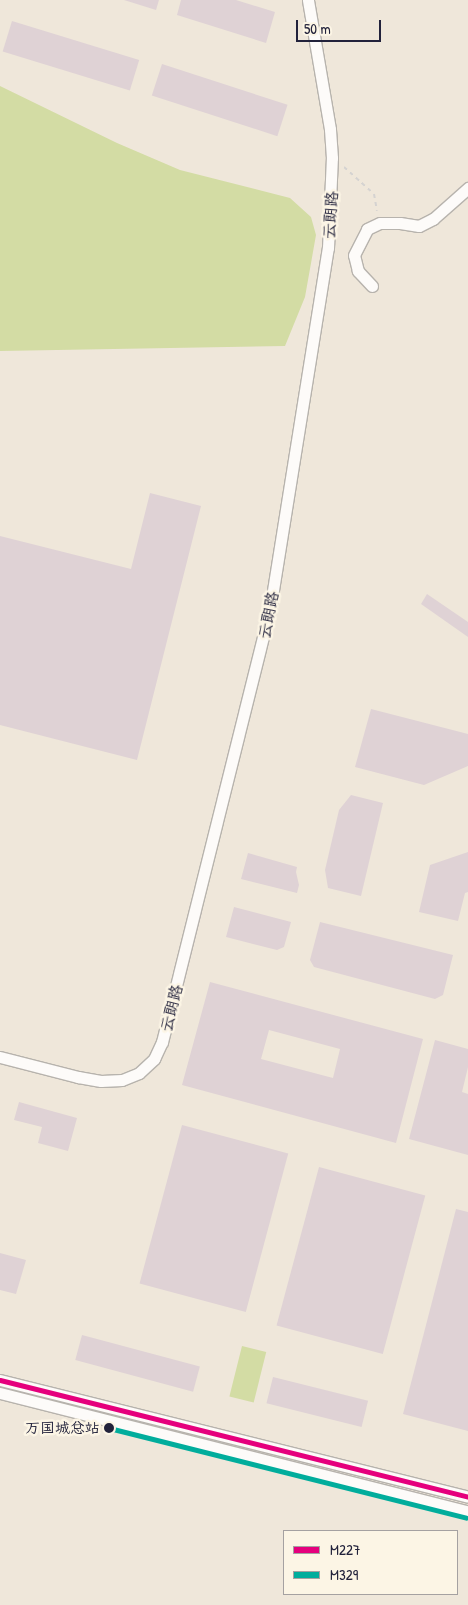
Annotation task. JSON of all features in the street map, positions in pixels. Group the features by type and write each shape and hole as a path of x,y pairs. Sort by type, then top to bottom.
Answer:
{"street":[{"name":"云朗路","path":"0,1057 78,1077 100,1081 122,1080 139,1073 154,1059 162,1042 270,609 328,248 332,158 308,0"},
{"path":"372,286 358,271 354,255 367,229 380,223 400,223 419,226 433,219 468,188"},
{"path":"0,1380 468,1498"},
{"path":"0,1393 468,1510"}],"path":[{"path":"332,158 374,194 380,223"}],"green space":[{"path":"0,86 117,143 180,170 290,198 311,217 316,235 305,297 285,346 0,351"},
{"path":"242,1346 266,1352 254,1403 229,1396"}],"building":[{"path":"124,0 159,0 156,10"},
{"path":"181,0 236,0 275,12 266,43 177,15"},
{"path":"12,21 139,60 130,90 3,52"},
{"path":"162,64 288,105 277,136 152,95"},
{"path":"150,493 201,506 137,760 0,725 0,536 131,569"},
{"path":"427,594 468,622 468,637 421,604"},
{"path":"371,709 468,734 468,766 424,785 355,767"},
{"path":"351,795 383,803 361,896 328,888 325,870 339,810"},
{"path":"468,852 468,892 465,893 458,921 419,912 430,865"},
{"path":"248,853 297,867 296,872 299,885 297,893 241,879"},
{"path":"234,907 291,922 284,947 277,950 226,937"},
{"path":"320,922 453,955 443,995 435,999 314,967 310,960"},
{"path":"210,982 423,1039 396,1143 182,1085","holes":["269,1030 340,1049 333,1078 261,1059"]},
{"path":"435,1040 468,1049 468,1067 462,1092 468,1094 468,1155 409,1139"},
{"path":"19,1102 77,1118 68,1151 38,1143 42,1127 14,1120"},
{"path":"182,1125 288,1153 246,1312 140,1283"},
{"path":"319,1167 425,1195 383,1354 277,1325"},
{"path":"456,1209 468,1212 468,1431 403,1414"},
{"path":"0,1253 26,1260 16,1294 0,1290"},
{"path":"82,1335 200,1367 193,1392 75,1360"},
{"path":"273,1377 368,1401 362,1427 266,1403"}],"transit line":[{"name":"M227","path":"0,1380 468,1497"},
{"name":"M329","path":"109,1428 466,1518"}],"place":[{"name":"万国城总站","path":"109,1428"}]}
